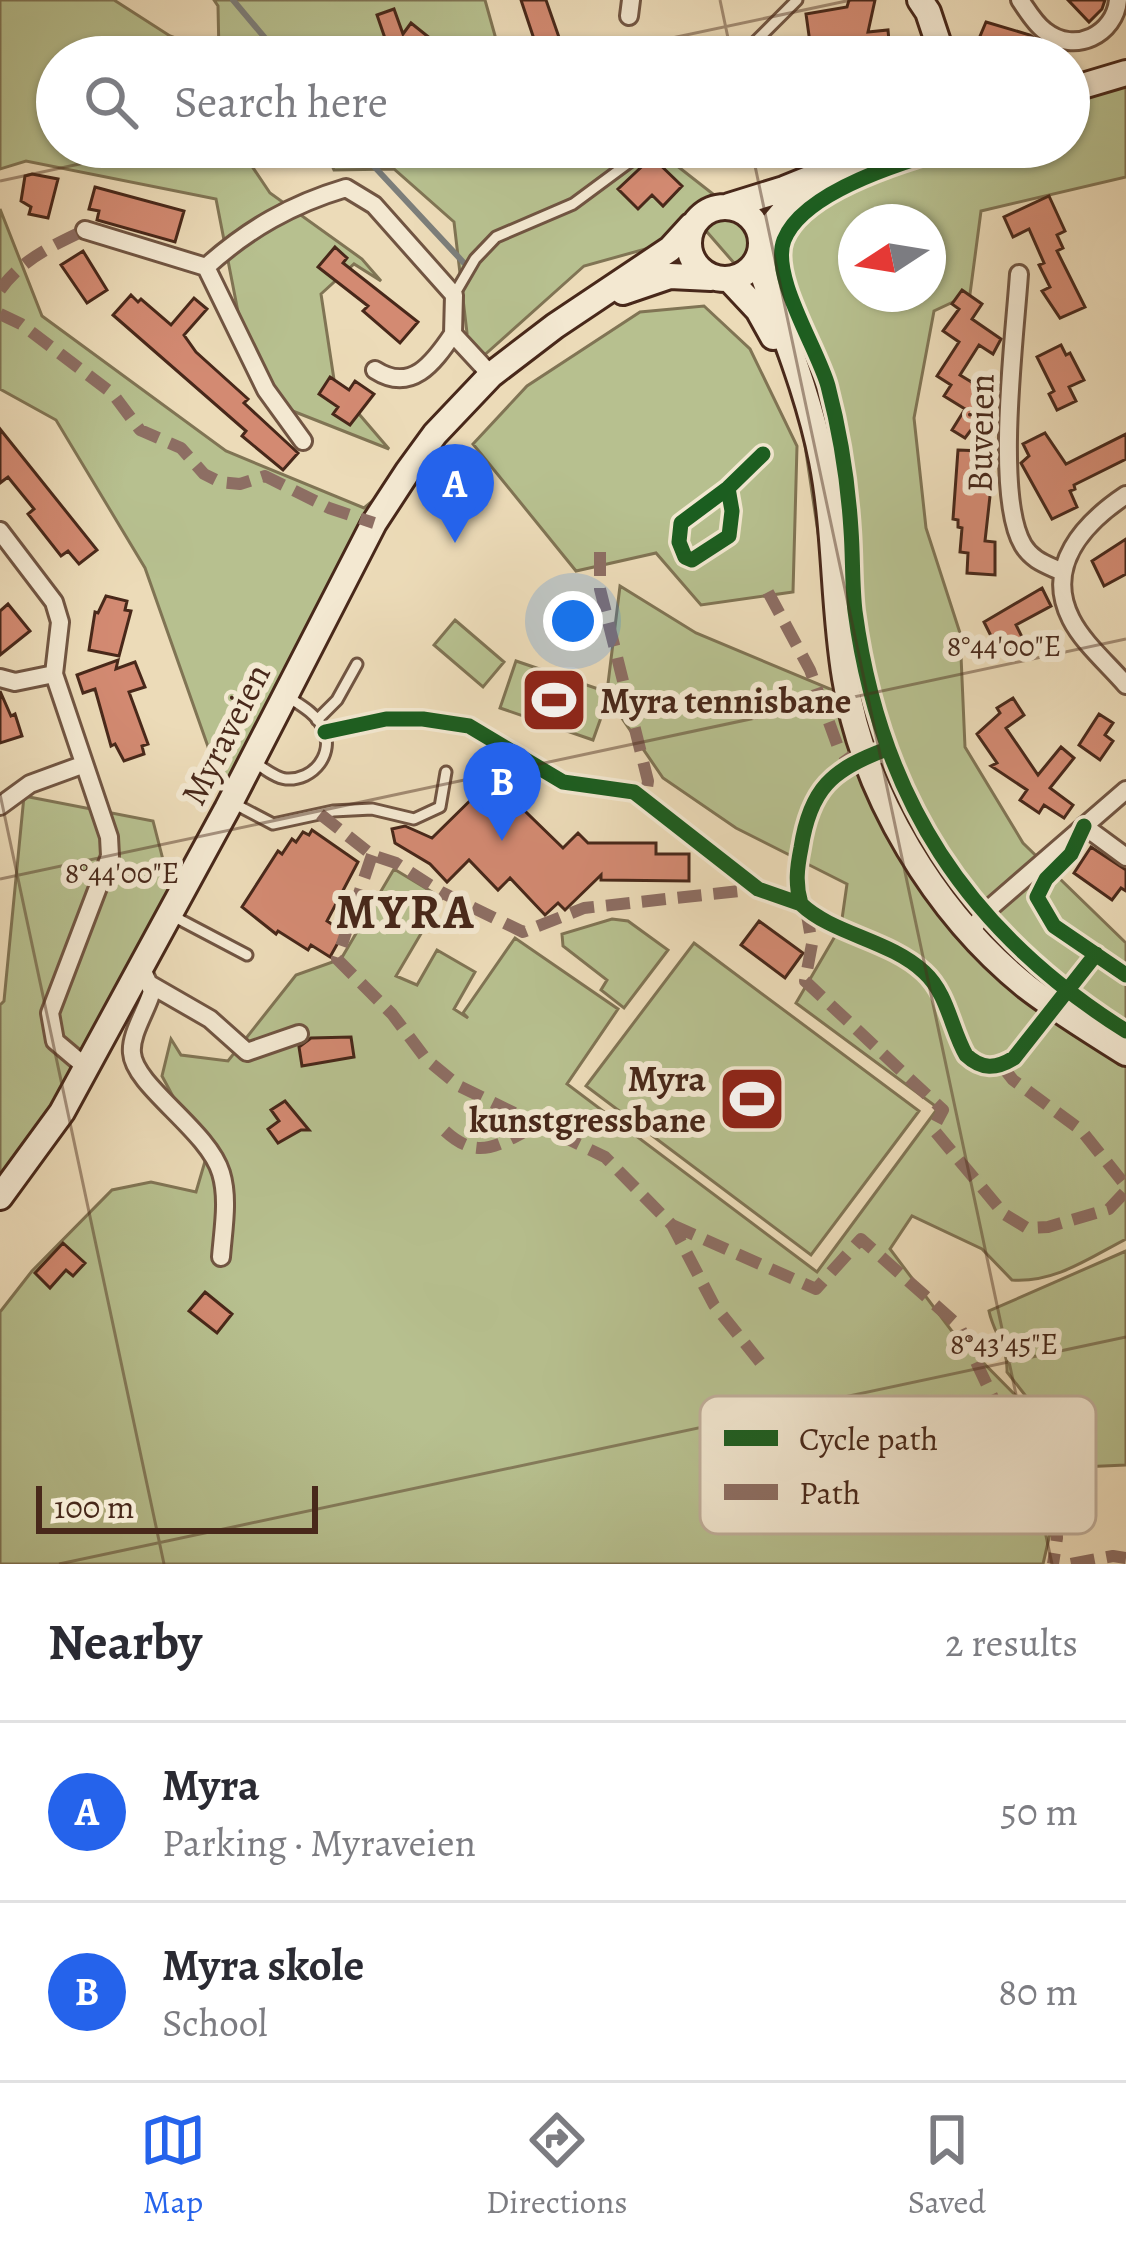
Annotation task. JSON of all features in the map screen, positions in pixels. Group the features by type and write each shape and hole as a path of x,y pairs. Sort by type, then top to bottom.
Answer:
{"main road":[{"path":"920,0 935,36"},
{"path":"1090,84 1126,73"},
{"path":"803,392 758,310 722,279 703,272 690,256 688,239 692,226 711,208 784,189 835,168"},
{"path":"722,279 752,267 760,246 789,205 850,168"},
{"path":"729,206 742,210 757,224 764,278 822,458 846,686 865,758 892,818 970,932 1025,985 1126,1053"},
{"name":"Myraveien","path":"0,1197 38,1149 146,978 171,915 374,524 408,471 435,434 491,375 670,249 692,226"},
{"name":"Myraveien","path":"598,301 670,276 722,279"}],"street":[{"path":"1020,0 1054,36"},
{"path":"1090,37 1113,24 1118,0"},
{"path":"206,267 241,235 308,200 346,188 374,205 454,295 453,334 439,356 410,378 389,379 375,370"},
{"path":"85,230 206,267 266,391 303,441"},
{"name":"Buveien","path":"1018,274 1010,509 1021,542 1034,559 1060,571"},
{"path":"453,334 491,375"},
{"path":"1126,495 1097,514 1060,571 1072,621 1126,685"},
{"path":"0,531 54,602 60,622 54,674 109,837 110,856 50,1013 55,1041 86,1068"},
{"path":"0,678 16,682 54,674"},
{"path":"0,806 30,784 82,765"},
{"path":"970,932 983,914 1126,790"},
{"path":"1084,826 1126,857"},
{"path":"146,978 210,1019 247,1052 299,1034"},
{"path":"146,978 148,1009 133,1042 133,1061 205,1141 216,1161 225,1195 221,1257"}],"lane":[{"path":"761,36 797,0"},
{"path":"454,295 475,259 496,237 573,204 622,168"},
{"path":"317,720 337,700 357,664"},
{"path":"253,761 286,779 310,774 322,763 325,732 285,695"},
{"path":"231,802 273,824 372,809 414,819 440,807 446,772"},
{"path":"171,915 247,955"}],"green space":[{"path":"0,0 114,0 170,36 36,36 36,163 26,161 0,169"},
{"path":"214,0 485,0 495,36 219,36"},
{"path":"1126,66 1126,177 981,211 970,294 946,305 946,204 838,204 838,312 934,312 914,418 926,528 960,633 965,747 1023,843 1126,943 1126,1239 1071,1268 1043,1278 1012,1280 982,1249 912,1216 890,1249 951,1330 1016,1396 700,1396 700,1534 1050,1534 1043,1564 0,1564 0,1312 32,1271 112,1190 151,1182 196,1192 206,1158 162,1076 171,1039 181,1055 228,1061 296,975 341,959 394,869 442,898 396,976 417,985 437,950 475,972 454,1009 468,1018 463,1013 515,938 618,1009 567,1084 817,1272 938,1108 796,1003 841,926 847,884 736,828 663,778 608,698 593,740 500,708 516,661 607,692 620,586 696,633 837,692 799,405 741,271 707,232 584,266 480,359 459,336 467,333 454,222 394,169 333,168 680,168 741,216 855,168 1090,168 1090,79"},
{"path":"61,168 253,168 270,193 362,259 381,281 354,264 321,294 335,386 389,449 285,408 239,317 216,199"},
{"path":"0,209 42,316 226,451 364,508 381,494 224,792 145,568 56,420 0,389"},
{"path":"704,306 750,349 797,446 793,592 701,605 656,553 576,571 473,444 527,386 640,312"},
{"path":"455,620 504,662 483,687 434,645"},
{"path":"24,796 153,821 170,887 143,988 0,1189 0,1005"},
{"path":"612,919 628,921 668,950 624,1008 601,990 607,980 563,946 562,934"},
{"name":"Myra kunstgressbane","path":"694,943 919,1111 811,1255 586,1086"},
{"path":"1126,1251 1126,1465 1096,1466 1096,1396 1026,1396 1007,1372 989,1311"}],"building":[{"path":"521,0 546,0 559,36 533,36"},
{"path":"849,0 875,0 868,32 888,30 889,36 809,36 806,14 847,7"},
{"path":"1068,0 1105,0 1089,22"},
{"path":"394,9 403,34 411,23 427,36 384,36 377,15"},
{"path":"986,22 1031,36 980,36"},
{"path":"640,168 663,168 682,186 663,206 652,195 638,209 618,189"},
{"path":"25,176 58,179 48,218 29,214 31,207 21,201"},
{"path":"95,187 184,211 175,242 97,220 99,211 89,209"},
{"path":"1049,196 1065,231 1057,235 1063,248 1057,251 1085,307 1060,318 1042,291 1050,287 1029,229 1013,237 1004,217"},
{"path":"335,247 347,258 343,263 418,322 400,343 363,311 368,306 318,267"},
{"path":"83,251 107,290 87,303 61,265"},
{"path":"962,290 982,304 972,319 1001,339 993,354 979,345 960,375 996,397 965,438 952,430 965,409 944,396 951,385 937,376 959,342 943,331 959,309 952,304"},
{"path":"131,295 171,325 194,298 207,309 184,335 248,399 244,403 298,453 283,470 242,436 246,431 113,315"},
{"path":"1061,345 1084,380 1069,387 1076,401 1057,410 1049,394 1054,391 1037,357"},
{"path":"330,377 349,390 355,381 374,394 350,425 333,414 338,407 319,394"},
{"path":"0,429 97,550 79,564 68,551 61,556 28,514 34,509 8,477 0,483"},
{"path":"1045,433 1066,464 1126,434 1126,459 1074,485 1070,491 1077,507 1052,519 1021,463 1029,456 1023,444"},
{"path":"958,450 982,451 983,469 993,469 985,541 995,542 995,575 967,573 968,553 960,552 962,528 953,519"},
{"path":"1126,539 1126,574 1104,586 1092,561"},
{"path":"1042,588 1051,606 1016,625 1025,643 1010,650 1003,638 994,642 984,622"},
{"path":"106,596 127,601 125,610 131,611 119,656 89,650 95,612"},
{"path":"8,604 30,631 0,655 0,611"},
{"path":"118,660 116,669 135,662 145,687 129,692 148,744 142,746 144,754 124,761 115,744 111,746 95,689 83,693 77,675"},
{"path":"0,691 22,736 0,743"},
{"path":"1013,698 1024,715 1006,728 1038,775 1061,747 1074,758 1050,788 1073,805 1064,818 1044,805 1039,813 1020,800 1027,790 991,766 997,763 977,734 1000,713 997,708"},
{"path":"1099,714 1113,723 1105,735 1113,741 1100,760 1079,745"},
{"path":"492,779 563,848 578,833 588,843 656,843 656,854 689,854 689,881 601,880 601,875 565,910 558,903 545,915 510,878 498,890 469,860 447,882 430,864 395,843 392,829 405,826 432,838"},
{"path":"312,830 358,862 327,921 344,932 330,957 276,934 242,907 278,851 282,854 292,839 296,842 303,832 309,835"},
{"path":"1091,847 1126,870 1126,891 1121,888 1112,900 1074,873"},
{"path":"759,921 803,953 785,978 741,945"},
{"path":"351,1037 354,1057 302,1066 299,1047 311,1038"},
{"path":"285,1101 309,1130 278,1143 268,1129 279,1121 271,1110"},
{"path":"63,1243 85,1263 73,1276 66,1270 50,1288 35,1273"},
{"path":"205,1292 232,1314 217,1333 189,1311"}],"waterway":[{"path":"233,0 263,36"},
{"path":"376,168 464,263"}],"marked path":[{"path":"0,290 28,262 85,230"},
{"path":"0,314 21,324 113,394 140,430 181,448 204,474 240,484 265,476 329,508 374,523"},
{"path":"600,552 600,589 648,781 645,801"},
{"path":"768,592 810,670 838,747 851,765"},
{"path":"320,814 372,855 396,863 441,892 523,932 584,908 758,889"},
{"path":"372,855 337,959 392,1014 426,1059 459,1086 605,1157 672,1225 714,1305 760,1362"},
{"path":"806,909 812,944 805,981 943,1110 933,1129 1004,1214 1027,1228 1048,1227 1109,1209 1126,1191"},
{"path":"1002,1066 1013,1080 1081,1130 1126,1186"},
{"path":"445,1131 457,1141 480,1148 538,1125"},
{"path":"672,1225 816,1289 861,1239 959,1326 992,1396"},
{"path":"1053,1564 1057,1534"},
{"path":"1071,1564 1126,1558"}],"cycle path":[{"path":"891,168 813,206 795,222 781,255 789,292 832,403 846,475 855,611 867,678 910,799 940,853 1020,949 1126,1031"},
{"path":"728,488 729,536 692,560 685,557 679,542 681,523 763,454"},
{"path":"325,732 386,719 469,726 563,782 634,792 758,889 801,904 798,862 810,810 838,774 887,749"},
{"path":"1084,826 1071,854 1046,879 1037,897 1054,926 1126,975"},
{"path":"801,904 924,972 939,991 966,1055 983,1065 995,1066 1014,1058 1096,954"}],"place":[{"name":"Myra","path":"455,543"},
{"name":"Myra tennisbane","path":"554,700"},
{"name":"Myra skole","path":"502,841"},
{"name":"Myra kunstgressbane","path":"752,1099"}],"district":[{"name":"MYRA","path":"406,912"}]}
